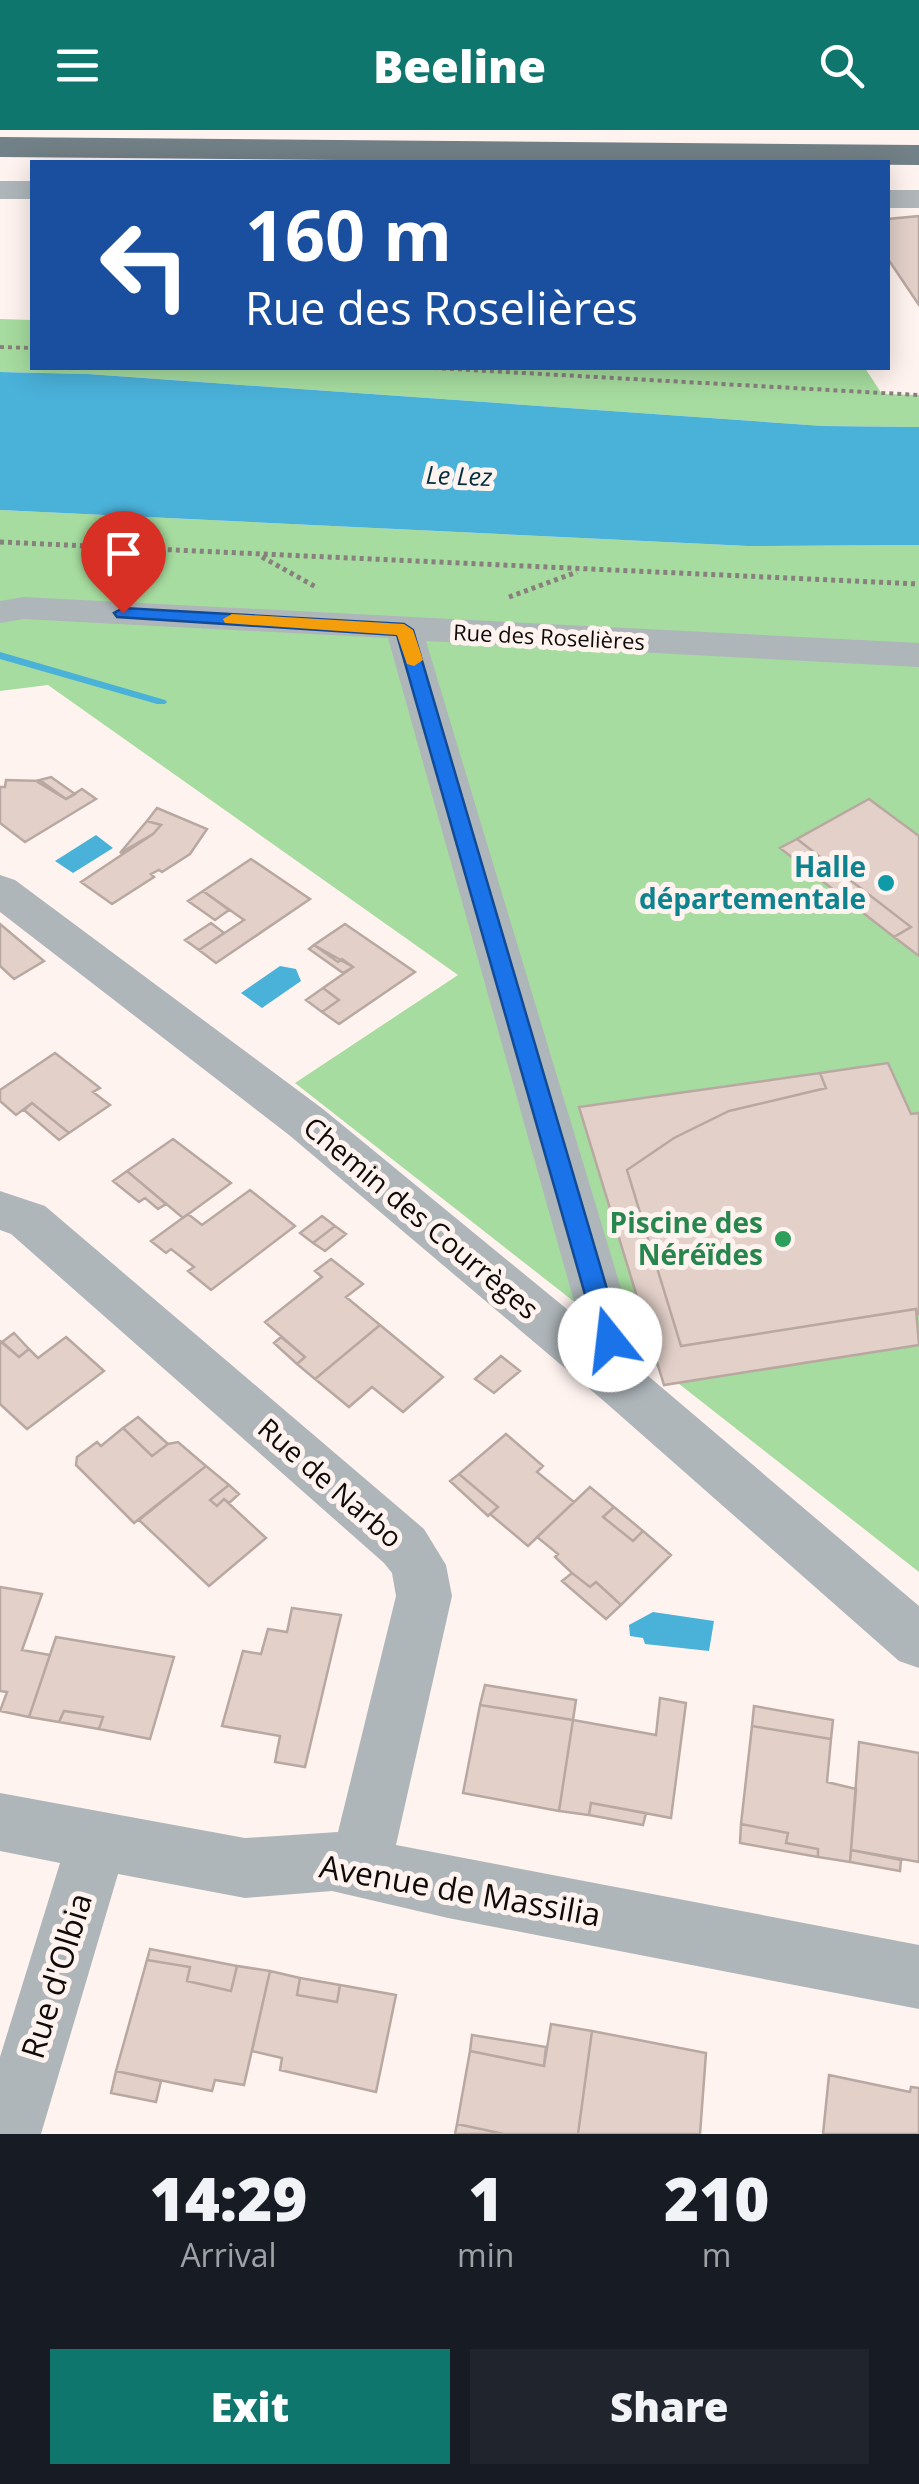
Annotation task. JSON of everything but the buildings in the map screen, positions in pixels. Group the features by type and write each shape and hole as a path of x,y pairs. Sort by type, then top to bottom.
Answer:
{"main road":[{"path":"0,147 919,155"},
{"path":"0,171 30,172"},
{"path":"890,179 919,179"}],"street":[{"path":"0,190 30,190"},
{"path":"890,199 919,199"},
{"name":"Rue des Roselières","path":"0,612 24,608 919,655"},
{"path":"404,630 624,1387"},
{"name":"Chemin des Courrèges","path":"0,890 306,1122 624,1387 919,1642"},
{"name":"Rue de Narbo","path":"0,1210 28,1220 404,1546 418,1565 424,1596 360,1868"},
{"name":"Avenue de Massilia","path":"0,1822 245,1868 332,1861 919,1977"},
{"name":"Rue d'Olbia","path":"16,2110 96,1841"}],"path":[{"path":"0,346 30,348"},
{"path":"470,370 919,395"},
{"path":"0,542 919,584"}],"green space":[{"path":"0,319 30,320 30,370 866,370 882,394 919,395 919,427 823,426 88,374 0,372"},
{"path":"0,510 748,546 919,545 919,1572 295,1083 458,975 48,685 0,691"}],"water":[{"name":"Le Lez","path":"0,372 88,374 823,426 919,427 919,545 748,546 0,510"},
{"path":"96,835 113,848 73,873 55,861"},
{"path":"280,966 296,969 301,981 262,1008 241,993"},
{"path":"653,1612 714,1621 709,1651 645,1644 643,1638 630,1636 629,1625"}],"waterway":[{"path":"0,655 161,702"}],"slow traffic":[{"path":"232,619 404,630 414,660"}],"place":[{"name":"Halle départementale","path":"886,883"},
{"name":"Piscine des Néréïdes","path":"783,1239"}],"route":[{"path":"123,613 404,630 610,1340"}]}
